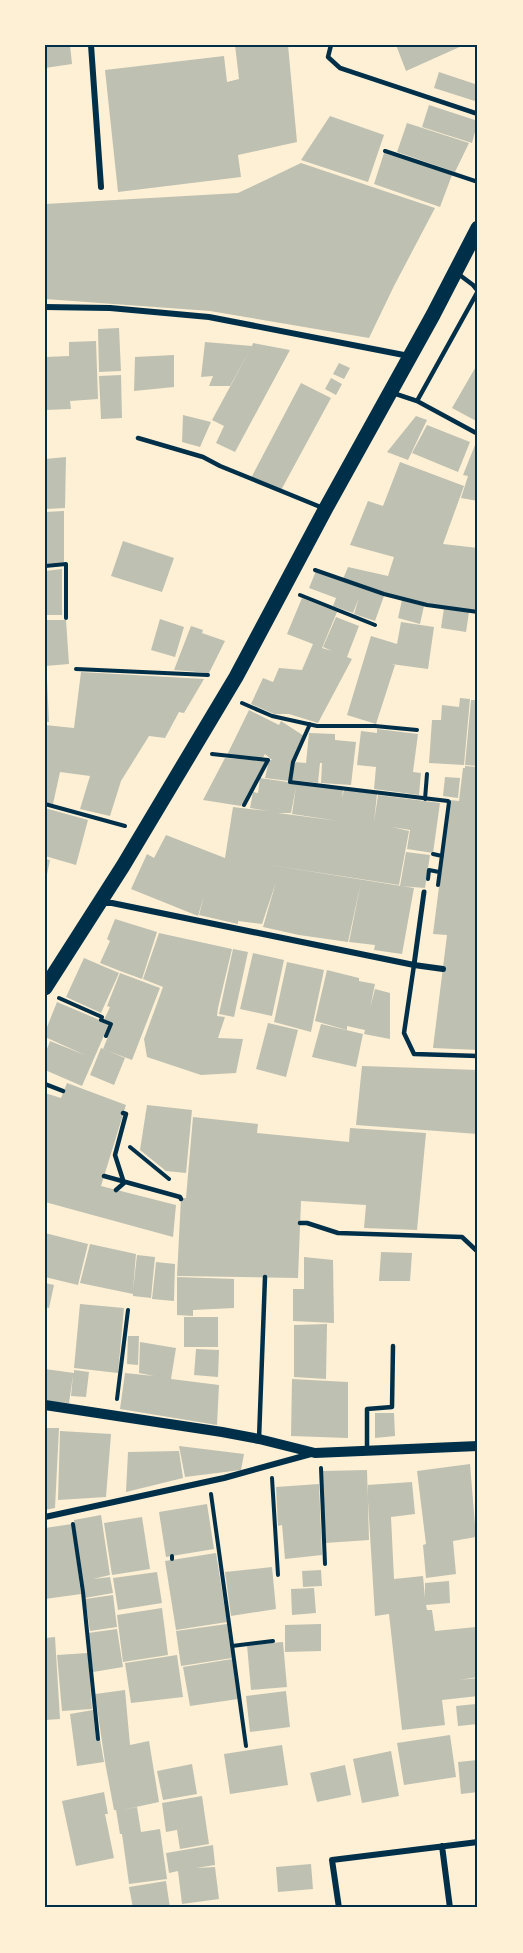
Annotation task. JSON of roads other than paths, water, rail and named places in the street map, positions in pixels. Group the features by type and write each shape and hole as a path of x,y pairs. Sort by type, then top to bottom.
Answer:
{"main road":[{"path":"50,992 99,903 236,677 478,228"}],"street":[{"path":"91,45 101,187"},
{"path":"45,307 110,308 209,317 410,357"},
{"path":"414,965 424,892"},
{"path":"99,903 112,903 443,969"},
{"path":"45,1405 114,1414 259,1439 318,1453"},
{"path":"45,1517 209,1481 318,1453 478,1446"},
{"path":"339,1908 332,1860 478,1842"},
{"path":"442,1846 450,1908"}],"lane":[{"path":"331,45 328,57 340,68 478,114"},
{"path":"417,400 478,291 456,272"},
{"path":"391,392 417,400 478,434"},
{"path":"138,438 203,457 220,466 326,508"},
{"path":"414,965 404,1032 414,1054 478,1056"},
{"path":"45,1084 63,1091"},
{"path":"123,1113 126,1114 115,1155 124,1183"},
{"path":"104,1176 181,1198"},
{"path":"116,1190 124,1183"},
{"path":"300,1223 338,1233 462,1237 478,1252"},
{"path":"259,1439 265,1277"},
{"path":"367,1451 367,1409 392,1407 393,1346"}]}
